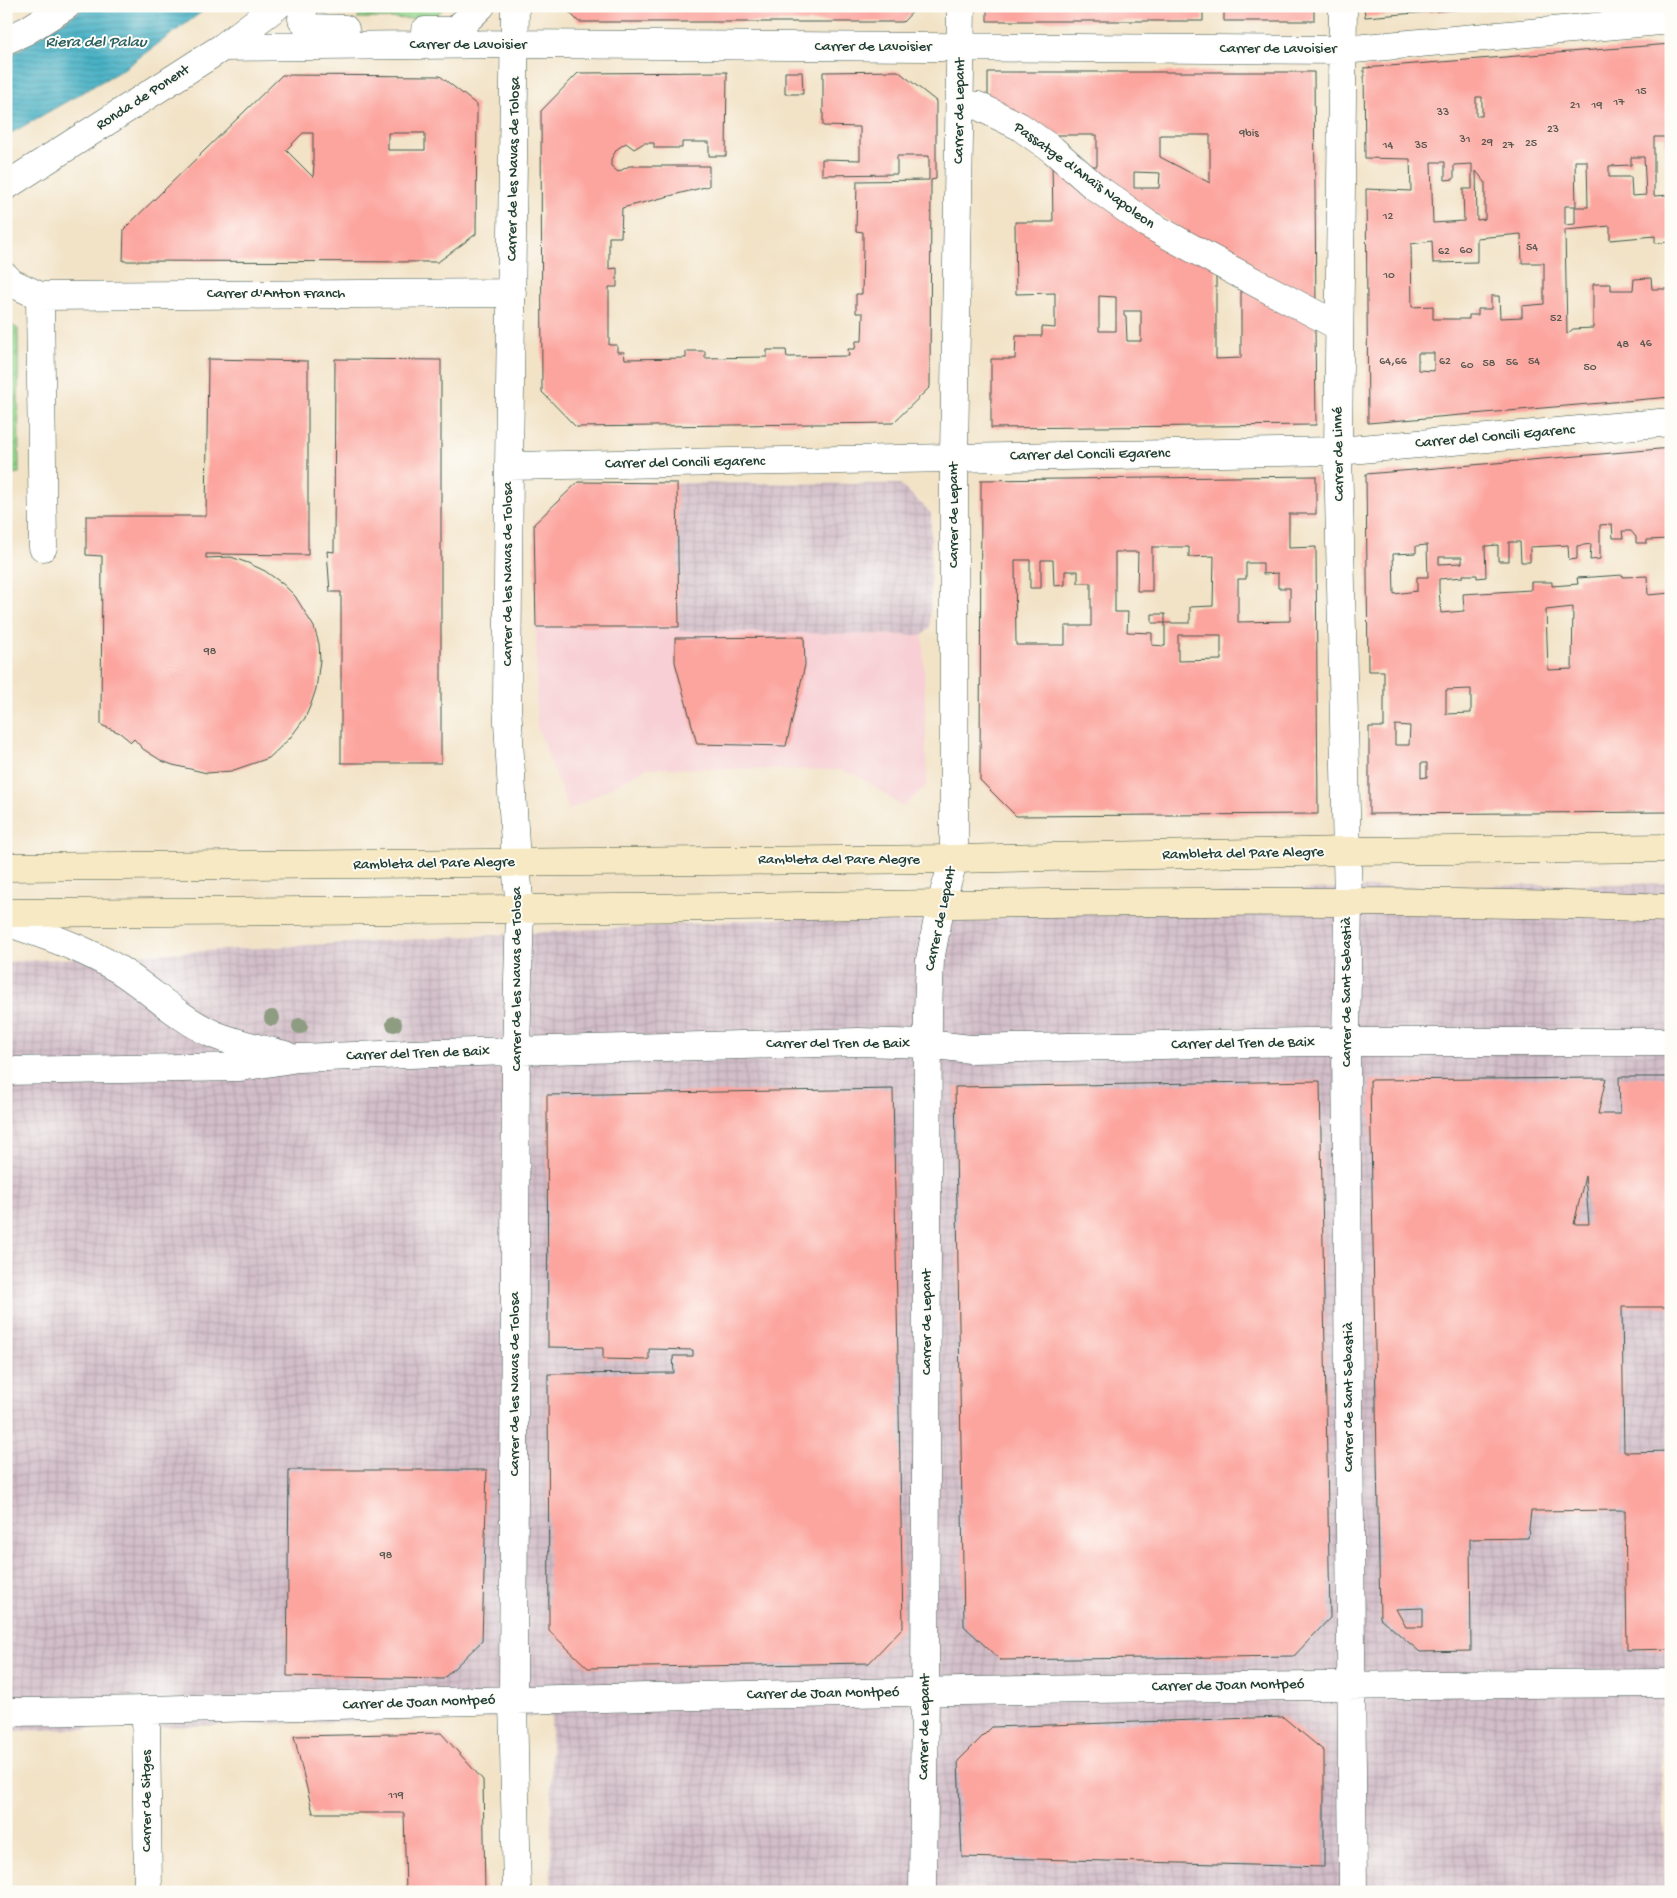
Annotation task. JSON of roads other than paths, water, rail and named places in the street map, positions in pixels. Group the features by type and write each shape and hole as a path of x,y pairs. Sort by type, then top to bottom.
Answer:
{"main road":[{"name":"Rambleta del Pare Alegre","path":"6,867 954,859 1346,851 1671,848"},
{"path":"6,914 941,904 1348,902 1671,908"}],"street":[{"path":"6,40 26,31 66,6"},
{"name":"Ronda de Ponent","path":"6,186 223,47 278,6"},
{"path":"305,6 302,18 309,28 455,31 481,6"},
{"name":"Carrer de les Navas de Tolosa","path":"515,6 508,466 507,704 520,910 516,1051 513,1700 517,1892"},
{"name":"Carrer de Lepant","path":"923,1892 927,1044 929,967 941,904 954,859 954,457 961,6"},
{"name":"Carrer de Linné","path":"1343,6 1338,451 1348,902"},
{"name":"Carrer de Lavoisier","path":"223,47 515,44 1343,50 1671,20"},
{"name":"Passatge d'Anaïs Napoleon","path":"960,104 978,106 1019,126 1053,150 1094,186 1146,223 1338,326"},
{"name":"Carrer d'Anton Franch","path":"6,277 12,283 40,296 512,293"},
{"path":"40,296 43,547"},
{"name":"Carrer del Concili Egarenc","path":"508,466 1338,451 1671,422"},
{"name":"Carrer de Sant Sebastià","path":"1348,902 1346,1043 1353,1892"},
{"path":"6,922 51,936 88,952 118,970 176,1012 214,1034 249,1046 298,1058"},
{"name":"Carrer del Tren de Baix","path":"6,1071 240,1067 298,1058 859,1042 927,1044 970,1049 1306,1042 1671,1042"},
{"name":"Carrer de Joan Montpeó","path":"6,1712 146,1711 513,1700 1352,1684 1671,1683"},
{"name":"Carrer de Sitges","path":"146,1711 148,1892"}],"water":[{"name":"Riera del Palau","path":"88,6 210,6 122,70 6,136 6,58"}]}
